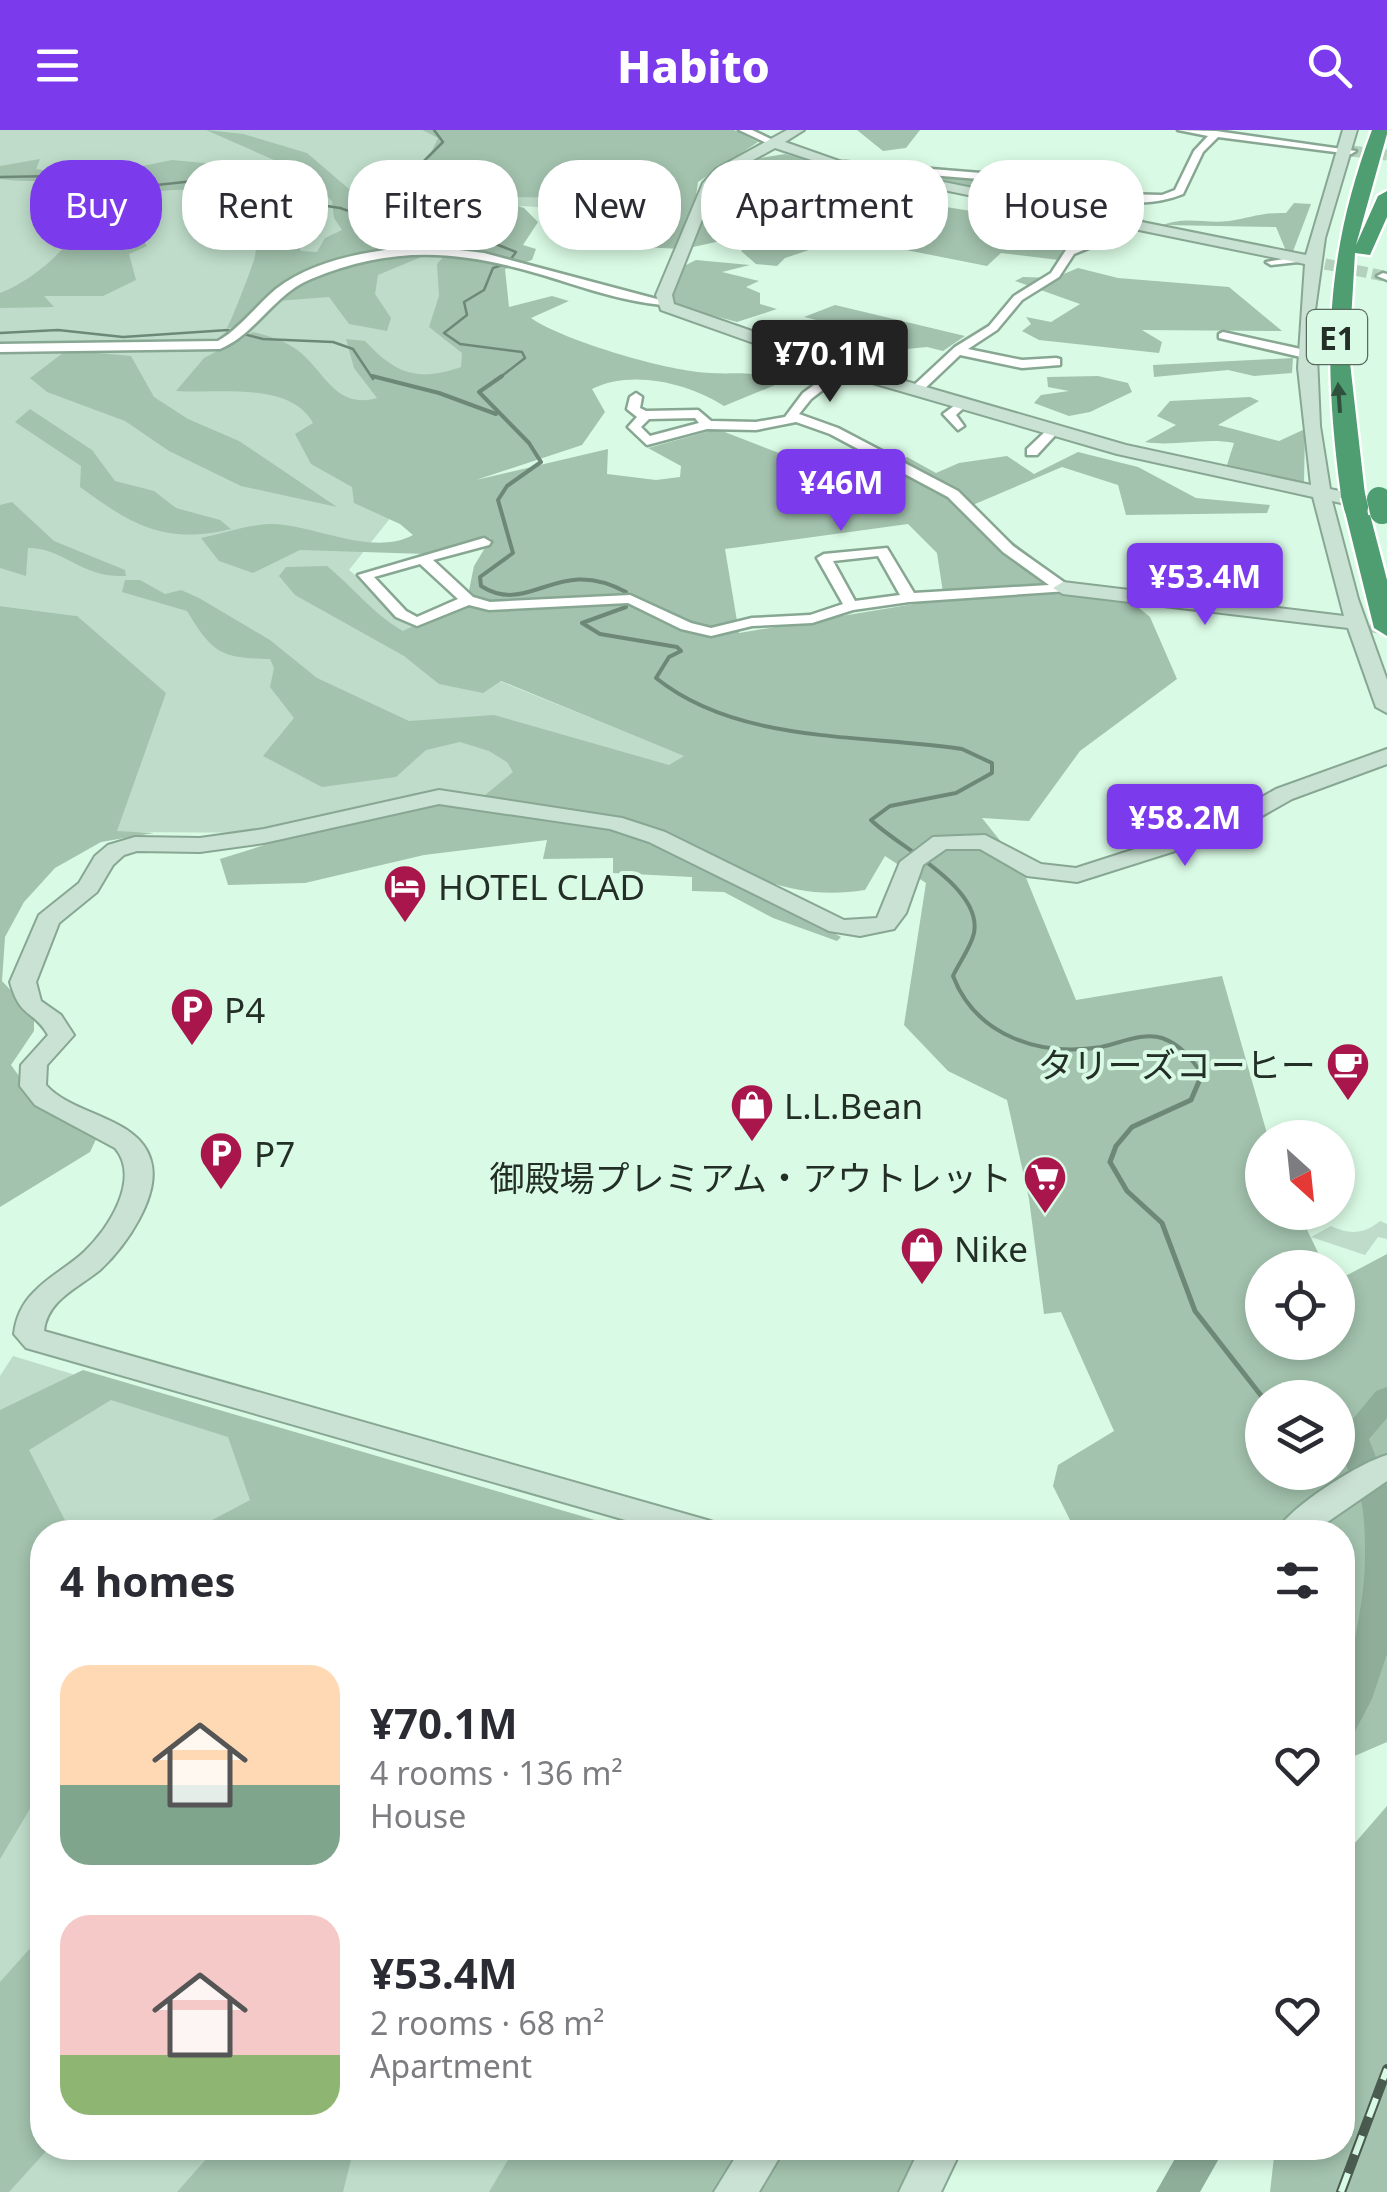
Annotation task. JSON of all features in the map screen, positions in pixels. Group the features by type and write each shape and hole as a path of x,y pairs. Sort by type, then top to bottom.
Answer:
{"highway":[{"path":"1359,180 1366,130"},
{"name":"E1","path":"1370,625 1374,505 1340,409 1336,332 1344,250 1359,180 1380,130"},
{"name":"E1","path":"1367,438 1358,333 1364,251 1387,158"},
{"path":"1364,251 1387,196"}],"street":[{"path":"744,130 824,160"},
{"path":"662,302 708,186 721,172 797,130"},
{"path":"1184,130 1349,150"},
{"path":"1281,142 1286,130"},
{"path":"1350,130 1349,150 1314,261 1305,354 1323,494 1370,625 1387,707"},
{"path":"948,173 1103,186 1116,197 1162,198 1179,192 1199,152 1216,134"},
{"path":"1144,225 1314,261"},
{"path":"0,348 220,345 285,286 367,254 396,248 496,257 625,298 662,302 676,312 844,369 1054,430 1223,475 1374,505"},
{"path":"916,390 958,351 993,328 1018,298 1055,276 1075,250"},
{"path":"1271,262 1314,261"},
{"path":"1223,336 1305,354"},
{"path":"958,351 1022,364 1056,362"},
{"path":"844,369 807,396 791,416 834,431 953,494 1008,549 1064,588"},
{"path":"636,397 633,409 645,416 698,414 706,425"},
{"path":"958,426 948,414 962,404"},
{"path":"645,416 634,427 648,440 706,425 756,426 797,418"},
{"path":"1032,452 1054,430"},
{"path":"484,542 364,575 401,614 418,622 468,600 508,606 630,599 686,626 711,632 752,622 812,620 851,606 909,598 1064,588 1370,625"},
{"path":"851,606 824,558 882,551 909,598"},
{"path":"422,558 468,600"},
{"path":"665,1520 37,1341 29,1334 28,1320 37,1305 97,1257 112,1238 141,1170 137,1154 124,1142 37,1093 31,1080 33,1066 61,1035 52,1020 29,1005 23,982 48,920 83,893 103,861 116,850 264,836 438,796 595,818 636,830 848,929 885,924 894,913 913,867 944,844 974,840 997,848 1035,871 1077,874 1224,828 1284,794 1387,756"},
{"path":"1307,1520 1387,1466"},
{"path":"735,2192 756,2160"},
{"path":"920,2192 935,2160"}],"green space":[{"path":"0,130 422,130 439,138 428,160 348,160 348,250 494,250 510,318 415,487 349,570 462,666 685,756 598,808 424,797 289,833 117,832 77,616 0,606"},
{"path":"206,130 243,134 307,153 315,160 274,160"},
{"path":"422,130 734,130 758,142 731,160 701,160 692,223 701,220 701,245 684,249 681,160 538,160 538,197 518,197 518,160 427,160 438,138"},
{"path":"857,130 920,130 906,148 883,151"},
{"path":"785,154 809,160 757,160 760,158"},
{"path":"30,161 30,181 0,179 0,166"},
{"path":"182,161 182,190 162,191 162,162"},
{"path":"328,171 348,188 348,250 420,250 426,255 378,275 375,294 391,318 387,331 349,324 329,297 276,301 245,327 227,328 255,250 328,250 328,237 342,230 334,218 328,197"},
{"path":"948,175 968,177 968,192 948,189"},
{"path":"538,178 538,208 520,206 518,184"},
{"path":"1294,203 1311,204 1292,254 1286,251 1276,227 1163,225 1286,213"},
{"path":"518,206 538,222 523,245 536,249 532,260 505,269 509,307 552,296 569,301 531,318 567,336 670,367 752,374 780,383 724,406 694,391 660,381 607,383 592,389 605,412 582,445 476,480 608,449 607,474 656,480 680,477 681,466 648,448 717,429 818,468 907,457 936,473 959,463 1007,456 1034,474 1078,452 1138,467 1196,498 1270,505 1267,513 1126,515 1118,485 1062,467 968,507 1072,588 1126,597 1150,617 1177,679 1080,751 1029,821 982,818 1022,868 1076,1000 1222,976 1263,1120 1245,1120 1245,1230 1307,1230 1317,1250 1245,1250 1245,1360 1355,1360 1355,1271 1387,1254 1387,1742 1355,1756 1355,1520 1070,1520 1053,1486 1058,1465 1114,1431 1061,1312 1044,1314 1029,1199 1007,1100 948,1071 904,1025 926,883 885,856 865,890 813,892 761,880 748,888 841,937 837,941 773,918 724,892 692,891 692,877 613,873 613,858 543,859 547,840 424,855 305,883 228,885 220,859 391,805 552,806 484,796 513,772 507,762 489,751 460,742 426,750 396,777 322,787 263,756 294,718 270,687 274,668 270,659 220,651 204,637 187,611 122,592 125,580 140,580 165,594 181,590 199,598 270,640 317,678 409,721 494,715 669,765 684,756 501,681 483,693 439,684 404,656 295,595 279,576 286,567 327,566 403,631 467,600 474,566 491,538 426,554 300,550 253,573 219,561 201,538 272,524 380,543 413,535 400,524 354,503 352,487 311,464 295,434 313,423 288,401 252,392 176,391 204,358 253,332 296,349 340,393 362,400 377,398 354,368 346,339 365,341 387,361 408,372 432,374 461,367 462,353 429,327 439,296 437,264 450,250 518,250","holes":["908,524 937,553 944,599 739,633 725,549"]},
{"path":"948,207 968,210 968,250 1067,250 1059,260 1001,253 987,266 906,250 948,250"},
{"path":"61,250 138,250 129,254 136,280 103,296 44,296 54,307 0,308 0,293 49,262"},
{"path":"809,250 785,258 777,266 756,264 741,251"},
{"path":"696,260 750,265 722,272 759,281 746,287 760,293 760,304 777,309 737,322 669,304 680,268"},
{"path":"1078,268 1118,278 1229,287 1282,331 1142,330 1162,342 1159,353 1039,340 1022,331 1031,324 1026,317 1051,322 1080,304 1015,281 1023,277 1054,278"},
{"path":"835,305 965,336 943,351 927,347 877,352 828,342 834,330 829,323 804,317"},
{"path":"63,353 131,356 154,397 188,419 239,441 337,507 241,486 169,451 125,421 47,392 30,378"},
{"path":"1293,358 1292,373 1254,376 1228,370 1154,377 1153,365"},
{"path":"1098,376 1128,383 1132,392 1090,412 1069,416 1034,403 1041,395 1069,391 1048,387 1047,377"},
{"path":"1250,397 1259,401 1218,425 1279,441 1305,429 1304,483 1258,479 1226,468 1234,443 1145,442 1176,425 1157,416 1170,401"},
{"path":"30,409 92,450 115,481 154,491 176,508 220,520 231,529 187,535 168,533 116,512 80,487 81,466 15,422"},
{"path":"12,502 54,541 125,570 126,576 96,572 41,549 28,548 26,576 0,568 0,505"},
{"path":"0,606 77,616 166,693 117,831 154,833 101,842 55,868 24,902 5,937 2,981 34,1015 34,1031 11,1065 35,1098 99,1133 90,1152 0,1207"},
{"path":"1380,1221 1387,1224 1387,1239 1378,1237 1365,1255 1311,1237 1324,1230 1369,1229"},
{"path":"13,1356 552,1520 30,1520 30,2160 928,2160 913,2192 0,2192 0,1376"},
{"path":"83,1370 595,1520 212,1520 250,1500 228,1437 111,1400 29,1450 65,1520 30,1520 30,1809 0,1859 0,1410"},
{"path":"1387,1806 1387,2192 1270,2192 1274,2160 1355,2160 1355,1843"},
{"path":"30,1948 30,2160 38,2160 9,2192 0,2192 0,1982"},
{"path":"205,2160 351,2160 343,2192 177,2192"},
{"path":"508,2160 942,2160 920,2192 489,2192"}],"waterway":[{"path":"425,160 443,142 434,130"},
{"path":"0,177 56,176 138,187 222,178 247,194 348,211"},
{"path":"501,377 525,358 522,352 460,344 444,333 467,315 464,302 484,290 493,268 508,263 516,252 511,250"},
{"path":"0,333 58,330 123,337 228,330 263,339 333,342 353,349 373,379"},
{"path":"372,376 439,393 496,414"},
{"path":"501,377 479,392 529,443 541,462 507,486 498,500 513,553 480,577 481,586 498,594 515,595 581,579 602,582 626,592 626,607 582,623 600,634 677,647 681,651 669,657 656,678 689,699 762,726 962,749 992,763 992,773 956,793 890,806 871,820 936,869 966,900 973,916 974,933 953,976 963,997 994,1027 1033,1045 1078,1049 1140,1037 1162,1038 1190,1057 1202,1074 1199,1082"},
{"path":"1200,1079 1191,1100 1132,1127 1116,1146 1110,1162 1127,1191 1162,1223 1195,1311 1249,1380"},
{"path":"1355,1699 1378,1615 1381,1555 1377,1500 1359,1462 1353,1437 1387,1398"},
{"path":"1177,2192 1197,2160"}],"tunnel":[{"path":"1351,151 1387,155"},
{"path":"1325,264 1383,276"},
{"path":"1370,625 1387,628"}],"railway":[{"path":"1355,2155 1387,2069"},
{"path":"1341,2192 1353,2160"}],"place":[{"name":"HOTEL CLAD","path":"405,924"},
{"name":"P4","path":"192,1047"},
{"name":"タリーズコーヒー","path":"1348,1102"},
{"name":"L.L.Bean","path":"752,1143"},
{"name":"P7","path":"221,1191"},
{"name":"御殿場プレミアム・アウトレット","path":"1045,1215"},
{"name":"Nike","path":"922,1286"}]}
